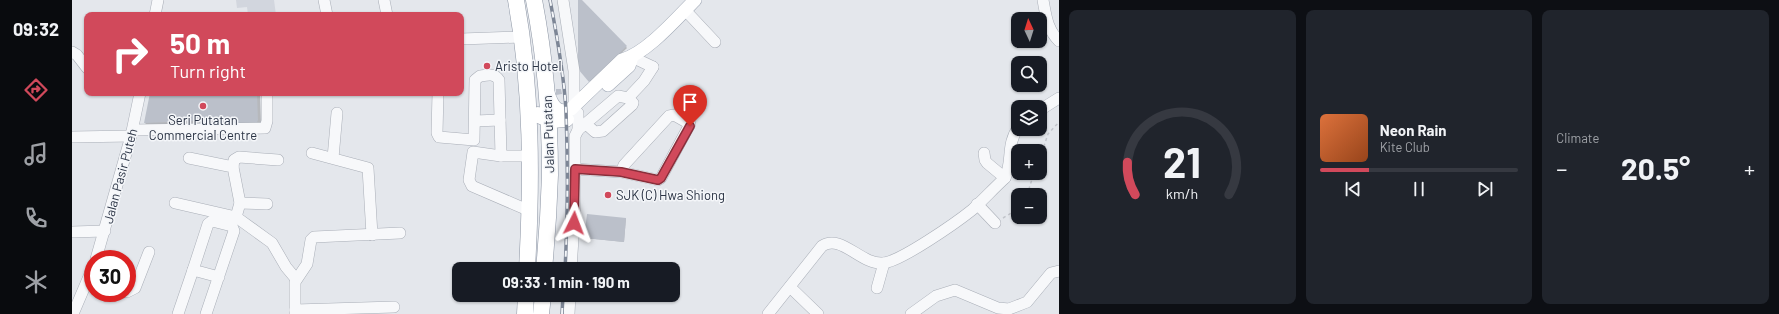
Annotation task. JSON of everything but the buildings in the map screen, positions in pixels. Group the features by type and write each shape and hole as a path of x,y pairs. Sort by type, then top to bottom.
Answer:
{"highway":[{"name":"Jalan Putatan","path":"516,0 528,105 531,177 527,262"},
{"name":"Jalan Putatan","path":"534,0 546,87 550,176 544,262"},
{"path":"528,105 533,111 547,120 572,113"},
{"path":"531,177 540,172 550,176"},
{"path":"525,314 526,302"},
{"path":"541,314 542,302"}],"main road":[{"path":"572,113 590,91 622,60 632,57 644,49 695,0"},
{"path":"549,154 557,127 629,66 632,57"},
{"path":"546,87 552,102 559,111 572,113"}],"street":[{"path":"156,12 158,0"},
{"path":"324,0 326,12"},
{"path":"384,0 386,12"},
{"path":"563,0 574,71 572,113 582,127 595,132 603,131 632,106 632,103 628,98 620,95 582,127 575,136 573,262"},
{"path":"1042,0 1050,31 1059,41"},
{"path":"685,10 715,42"},
{"path":"464,39 521,37"},
{"path":"644,49 653,67"},
{"path":"72,52 77,55 84,64"},
{"path":"632,57 653,67"},
{"path":"628,98 644,81 653,67"},
{"path":"574,71 580,84 590,91"},
{"path":"501,156 499,80 495,75 480,76 476,80 474,140 469,184 486,193 530,211"},
{"path":"606,87 616,98"},
{"name":"Jalan Pasir Puteh","path":"99,250 132,133 138,96"},
{"path":"72,137 132,133 265,128 267,121 267,96"},
{"path":"438,96 437,133 439,137 474,140"},
{"path":"1047,106 1059,98"},
{"path":"333,158 337,113"},
{"path":"575,169 621,172 658,180 661,178 690,124 674,115 669,116 624,165 621,172"},
{"path":"475,121 500,120"},
{"path":"768,314 822,246 827,243 840,244 867,261 884,263 905,255 972,210 1005,178 1008,172 1011,142 1014,136"},
{"path":"473,152 501,156 530,156"},
{"path":"312,153 368,168 372,235"},
{"path":"984,153 987,163 1005,178"},
{"path":"236,217 240,203 233,167 234,160 239,157 278,160"},
{"path":"189,158 233,167"},
{"path":"175,203 236,217 272,243 296,279"},
{"path":"240,203 267,204"},
{"path":"978,204 995,223"},
{"path":"178,314 210,222 214,221 232,226 234,231 206,314"},
{"path":"72,232 105,231"},
{"path":"394,307 295,312 296,279 307,264 309,244 314,238 400,233"},
{"path":"136,285 149,252"},
{"path":"877,288 884,263"},
{"path":"193,270 219,277"},
{"path":"911,314 936,296 953,290 998,308 1009,309 1027,302 1051,273 1059,271"},
{"path":"790,287 818,314"},
{"path":"73,314 84,293"},
{"path":"569,314 570,302"}],"path":[{"path":"1045,144 1048,134 1059,122"},
{"path":"995,223 1011,213"}],"shaded area":[{"path":"236,0 274,0 276,12 248,12 247,7 237,8"}],"railway":[{"path":"550,0 558,41 566,111 567,230 565,262"},
{"path":"562,314 563,302"}],"place":[{"name":"Aristo Hotel","path":"487,66"},
{"name":"Seri Putatan Commercial Centre","path":"203,106"},
{"name":"SJK (C) Hwa Shiong","path":"608,195"}],"route":[{"path":"574,223 575,169 621,172 658,180 661,178 690,126"}]}
